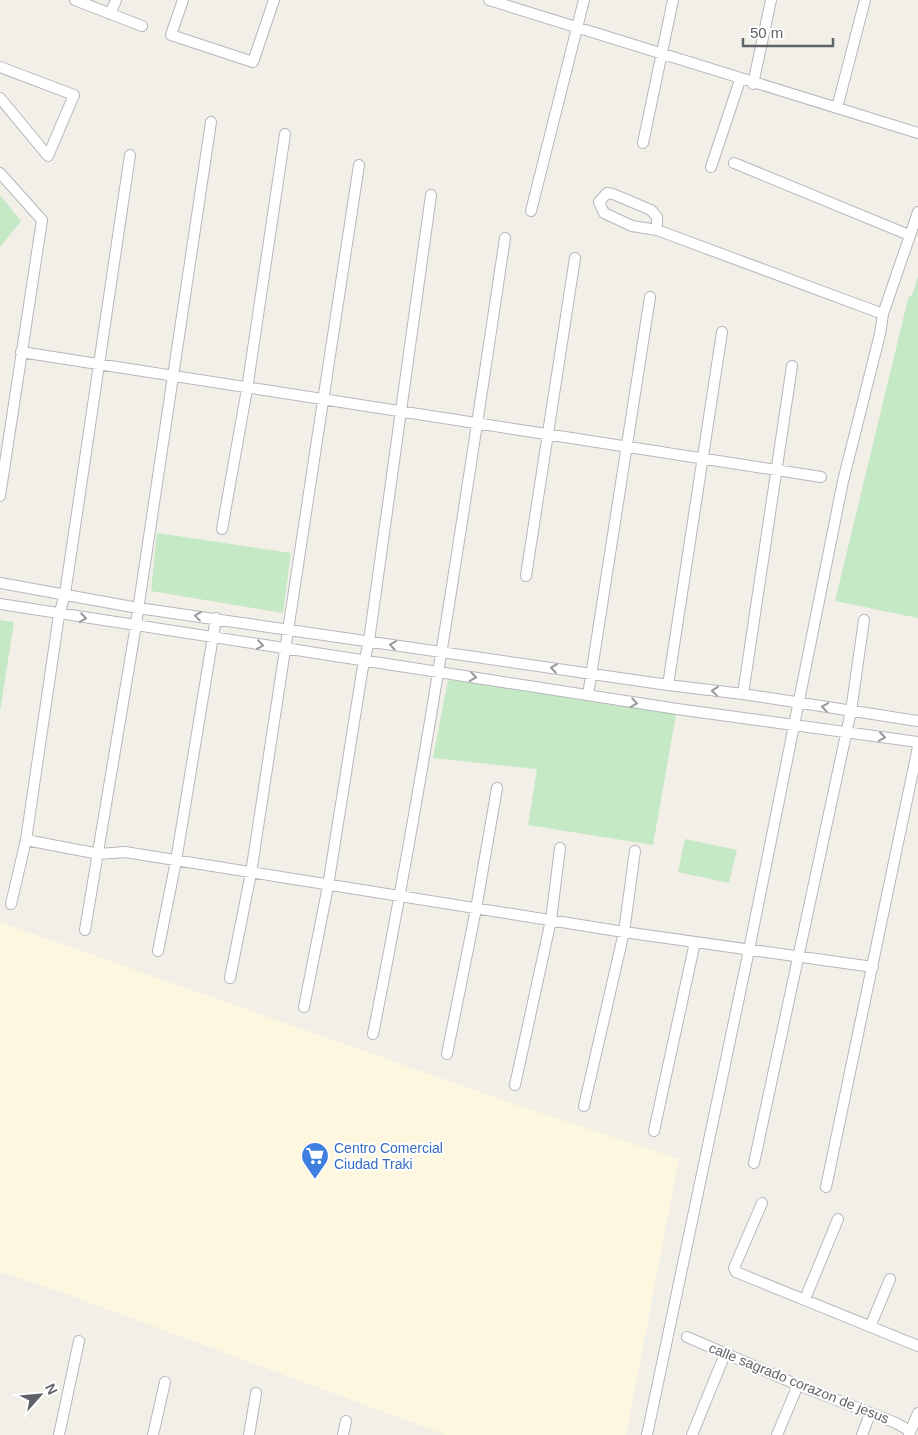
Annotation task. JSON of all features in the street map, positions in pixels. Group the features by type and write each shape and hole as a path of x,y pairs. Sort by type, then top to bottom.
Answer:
{"street":[{"path":"75,0 142,26"},
{"path":"110,14 116,0"},
{"path":"183,0 171,34 253,62 274,0"},
{"path":"490,0 740,80 918,133"},
{"path":"531,211 584,0"},
{"path":"643,143 673,0"},
{"path":"753,84 771,0"},
{"path":"837,108 865,0"},
{"path":"0,67 74,95 48,156 0,98"},
{"path":"711,167 740,80"},
{"path":"85,930 136,626 211,122"},
{"path":"222,530 247,389 285,134"},
{"path":"12,904 26,840 59,615 65,594 130,155"},
{"path":"734,163 909,235"},
{"path":"230,978 251,873 325,401 359,164"},
{"path":"0,172 42,220 0,496"},
{"path":"304,1007 328,886 368,641 431,194"},
{"path":"657,230 657,217 651,210 613,194 607,194 599,202 604,213 632,226 657,230 883,314"},
{"path":"647,1435 749,950 843,481 880,334 883,314 918,212"},
{"path":"373,1034 400,897 439,672 505,238"},
{"path":"526,576 575,258"},
{"path":"588,695 650,298"},
{"path":"668,685 722,332"},
{"path":"21,352 173,375 247,389 548,433 821,477"},
{"path":"743,694 792,366"},
{"path":"0,583 138,608 216,618 441,653 743,694 918,721"},
{"path":"0,604 59,615 364,660 677,710 794,724 918,742"},
{"path":"158,951 176,861 211,638 216,618"},
{"path":"754,1163 851,711 864,620"},
{"path":"826,1187 918,746"},
{"path":"447,1054 476,909 497,788"},
{"path":"26,840 99,854 126,852 328,886 624,932 873,967"},
{"path":"515,1084 551,920 560,848"},
{"path":"584,1106 624,932 635,850"},
{"path":"654,1131 695,942"},
{"path":"762,1203 734,1270 918,1346"},
{"path":"805,1299 838,1219"},
{"path":"870,1326 890,1278"},
{"name":"calle sagrado corazon de jesus","path":"687,1337 798,1385 896,1423 910,1433"},
{"path":"59,1435 80,1341"},
{"path":"692,1435 725,1354"},
{"path":"154,1435 165,1382"},
{"path":"776,1435 798,1385"},
{"path":"249,1435 256,1393"},
{"path":"910,1433 918,1413"},
{"path":"862,1435 870,1414"},
{"path":"343,1435 346,1422"}],"shaded area":[{"name":"Centro Comercial Ciudad Traki","path":"0,922 514,1104 679,1159 626,1435 446,1435 69,1295 0,1272"}],"green space":[{"path":"0,195 21,221 0,247"},
{"path":"918,276 918,618 835,601 908,299 913,293"},
{"path":"157,533 291,553 283,613 151,591"},
{"path":"0,620 14,622 0,711"},
{"path":"448,680 677,709 653,845 528,825 537,769 433,758"},
{"path":"685,839 737,850 729,883 678,872"}],"place":[{"name":"Centro Comercial Ciudad Traki","path":"315,1180"}]}
